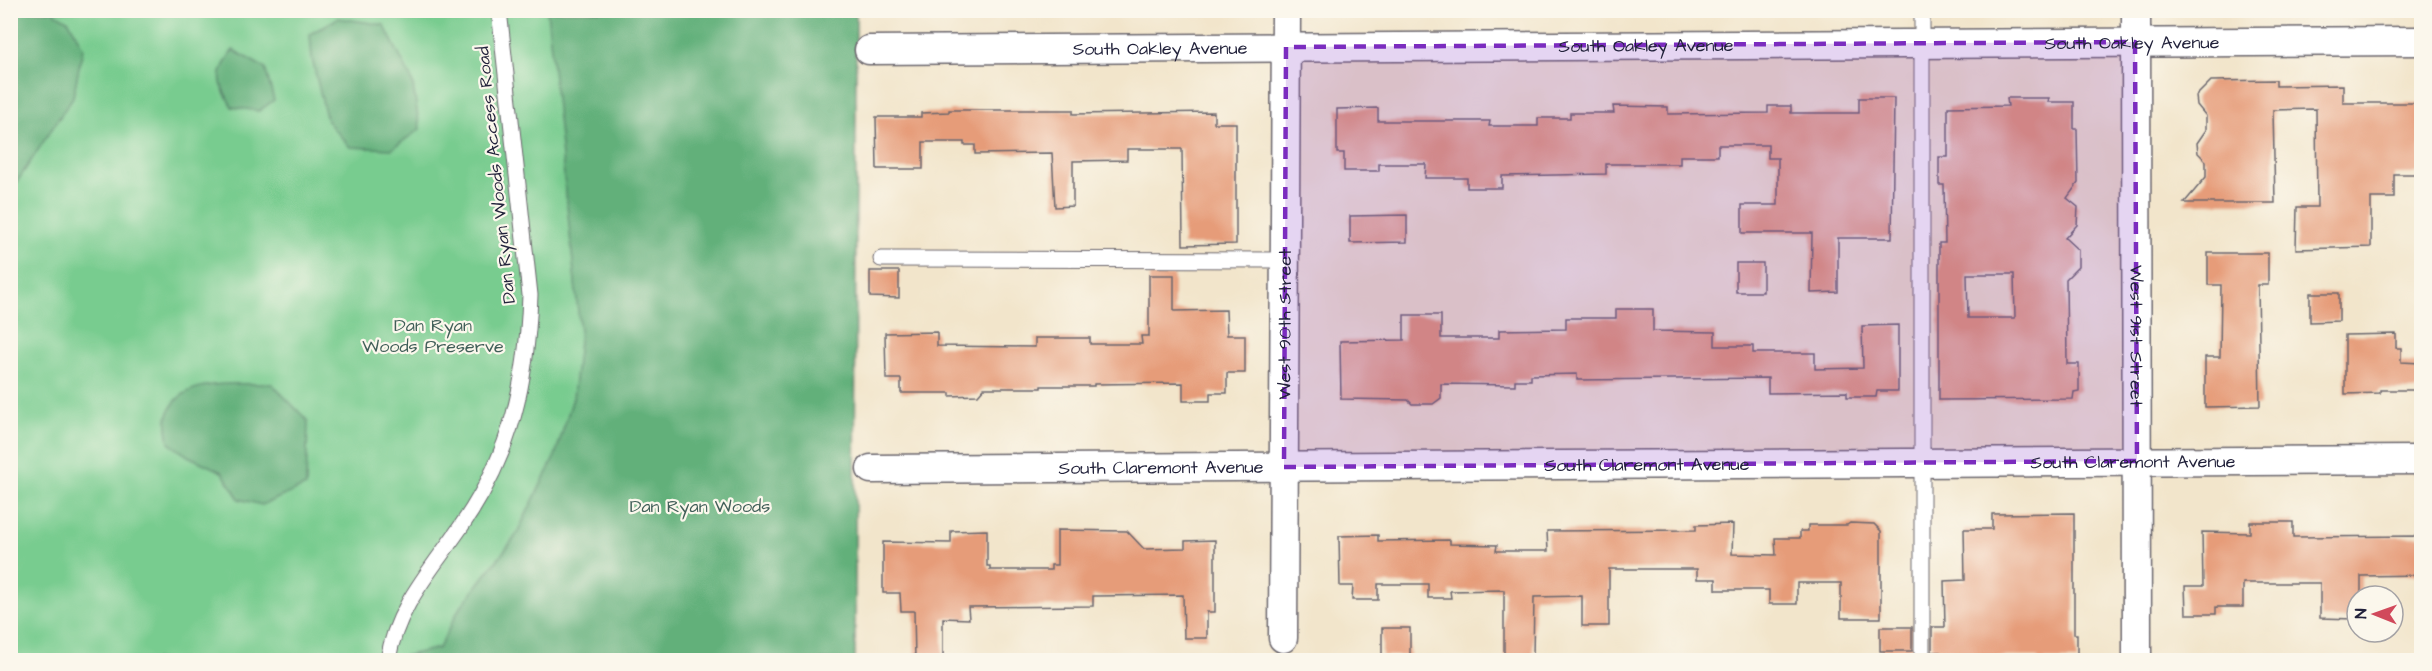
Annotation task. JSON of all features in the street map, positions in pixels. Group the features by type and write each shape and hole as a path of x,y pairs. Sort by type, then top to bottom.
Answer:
{"street":[{"name":"West 90th Street","path":"1283,638 1286,10"},
{"name":"West 91st Street","path":"2136,10 2137,660"},
{"name":"South Oakley Avenue","path":"869,50 2421,40"},
{"name":"South Claremont Avenue","path":"872,469 2421,460"}],"lane":[{"name":"Dan Ryan Woods Access Road","path":"388,660 395,631 410,599 463,524 491,477 508,435 522,386 528,342 530,295 499,10"},
{"path":"1922,10 1922,660"},
{"path":"881,259 1285,260"}],"highlighted area":[{"path":"2135,42 2137,461 1284,467 1286,47"}],"green space":[{"path":"11,10 52,11 69,21 83,48 73,97 11,191"},
{"name":"Dan Ryan Woods Preserve","path":"10,11 856,11 855,660 11,660"},
{"name":"Dan Ryan Woods","path":"547,11 856,11 855,660 404,660 404,656 439,648 459,609 515,537 555,456 573,398 580,331"},
{"path":"338,18 384,25 412,80 420,129 392,149 350,147 327,121 312,59 310,34"},
{"path":"233,50 265,68 274,100 259,111 232,107 221,84 223,66"},
{"path":"228,384 272,384 308,421 306,486 262,505 239,499 222,472 188,456 169,443 167,422 175,402 185,393 197,388"}],"building":[{"path":"2276,80 2276,86 2343,85 2343,103 2421,103 2421,174 2394,174 2394,198 2371,198 2371,247 2296,249 2297,207 2317,207 2316,109 2273,110 2275,203 2184,203 2206,177 2206,161 2198,153 2197,143 2206,130 2206,116 2197,105 2196,96 2211,81"},
{"path":"1859,98 1894,98 1892,238 1838,238 1838,292 1811,293 1812,233 1742,233 1742,205 1778,205 1778,158 1768,158 1768,145 1718,145 1718,156 1680,156 1680,164 1606,164 1606,174 1502,176 1502,188 1467,188 1467,178 1425,178 1426,164 1379,164 1379,171 1344,171 1344,153 1337,153 1337,109 1378,108 1378,121 1490,121 1489,126 1538,126 1538,118 1570,118 1570,113 1614,113 1613,106 1668,107 1668,114 1768,113 1768,106 1791,106 1791,113 1859,113"},
{"path":"2007,98 2049,98 2048,102 2074,102 2078,183 2067,198 2078,207 2077,225 2065,238 2078,250 2078,267 2066,279 2067,364 2079,364 2079,391 2074,392 2073,399 1939,400 1939,243 1945,243 1944,185 1939,185 1939,157 1948,157 1948,107 2008,106","holes":["1967,274 2014,274 2015,318 1968,318"]},
{"path":"949,110 1073,110 1073,114 1214,112 1214,123 1236,123 1236,244 1183,245 1182,149 1127,149 1127,160 1073,161 1073,206 1055,207 1052,153 975,154 975,145 964,145 964,142 923,142 923,169 877,169 876,117 921,117 921,113 949,112"},
{"path":"1407,215 1407,242 1350,243 1350,216"},
{"path":"2208,253 2268,253 2268,285 2258,285 2260,406 2205,407 2205,357 2220,357 2221,285 2208,285"},
{"path":"1736,263 1763,263 1763,292 1736,292"},
{"path":"870,271 899,271 899,298 870,297"},
{"path":"1149,275 1174,275 1174,311 1226,310 1227,335 1245,335 1245,373 1227,373 1227,393 1210,393 1210,401 1183,401 1183,383 984,388 978,395 950,396 950,393 901,393 901,379 886,379 885,333 937,332 937,346 1035,347 1035,338 1090,338 1090,344 1142,344 1141,336 1149,336"},
{"path":"2310,293 2339,293 2339,321 2310,322"},
{"path":"1616,309 1653,309 1653,331 1715,332 1715,346 1753,346 1753,353 1815,353 1815,369 1863,368 1862,326 1898,325 1898,391 1877,391 1876,397 1847,397 1847,392 1768,393 1768,378 1577,380 1577,374 1531,375 1531,380 1515,380 1515,385 1441,384 1441,398 1433,404 1412,404 1408,400 1341,399 1340,341 1404,340 1404,315 1441,315 1441,338 1499,338 1499,330 1566,329 1566,318 1616,318"},
{"path":"2396,334 2396,348 2401,348 2401,362 2421,363 2421,390 2380,390 2380,393 2345,394 2345,335"},
{"path":"2074,513 2074,634 2077,634 2077,660 2038,660 2038,657 1973,657 1973,660 1940,660 1940,652 1932,652 1932,627 1945,627 1944,581 1965,580 1964,529 1992,529 1992,514"},
{"path":"2250,522 2293,522 2293,537 2421,536 2421,575 2361,576 2361,584 2345,584 2345,619 2320,618 2320,583 2243,583 2243,607 2216,607 2216,614 2186,614 2185,586 2203,586 2202,532 2250,533"},
{"path":"1850,523 1874,524 1881,531 1881,618 1841,618 1841,583 1797,583 1797,604 1769,604 1769,590 1716,590 1716,579 1697,579 1697,569 1609,569 1609,626 1582,626 1582,596 1534,597 1533,659 1504,659 1504,590 1450,591 1451,598 1428,598 1428,584 1378,584 1378,600 1352,600 1353,586 1340,586 1339,536 1378,535 1378,541 1450,540 1450,544 1497,545 1496,551 1548,551 1547,531 1696,530 1696,525 1733,524 1732,554 1776,555 1775,538 1800,538 1800,531 1808,531 1808,525 1847,525"},
{"path":"987,530 987,566 990,566 990,570 1051,570 1051,565 1057,565 1057,530 1127,531 1144,549 1185,548 1185,541 1215,540 1215,612 1207,612 1207,638 1184,638 1183,595 1093,596 1093,606 968,607 969,619 943,618 943,659 915,659 914,611 901,611 900,593 883,593 883,542 951,543 951,531"},
{"path":"1880,627 1912,627 1912,651 1880,651"},
{"path":"1382,628 1410,628 1410,656 1382,656"}]}
